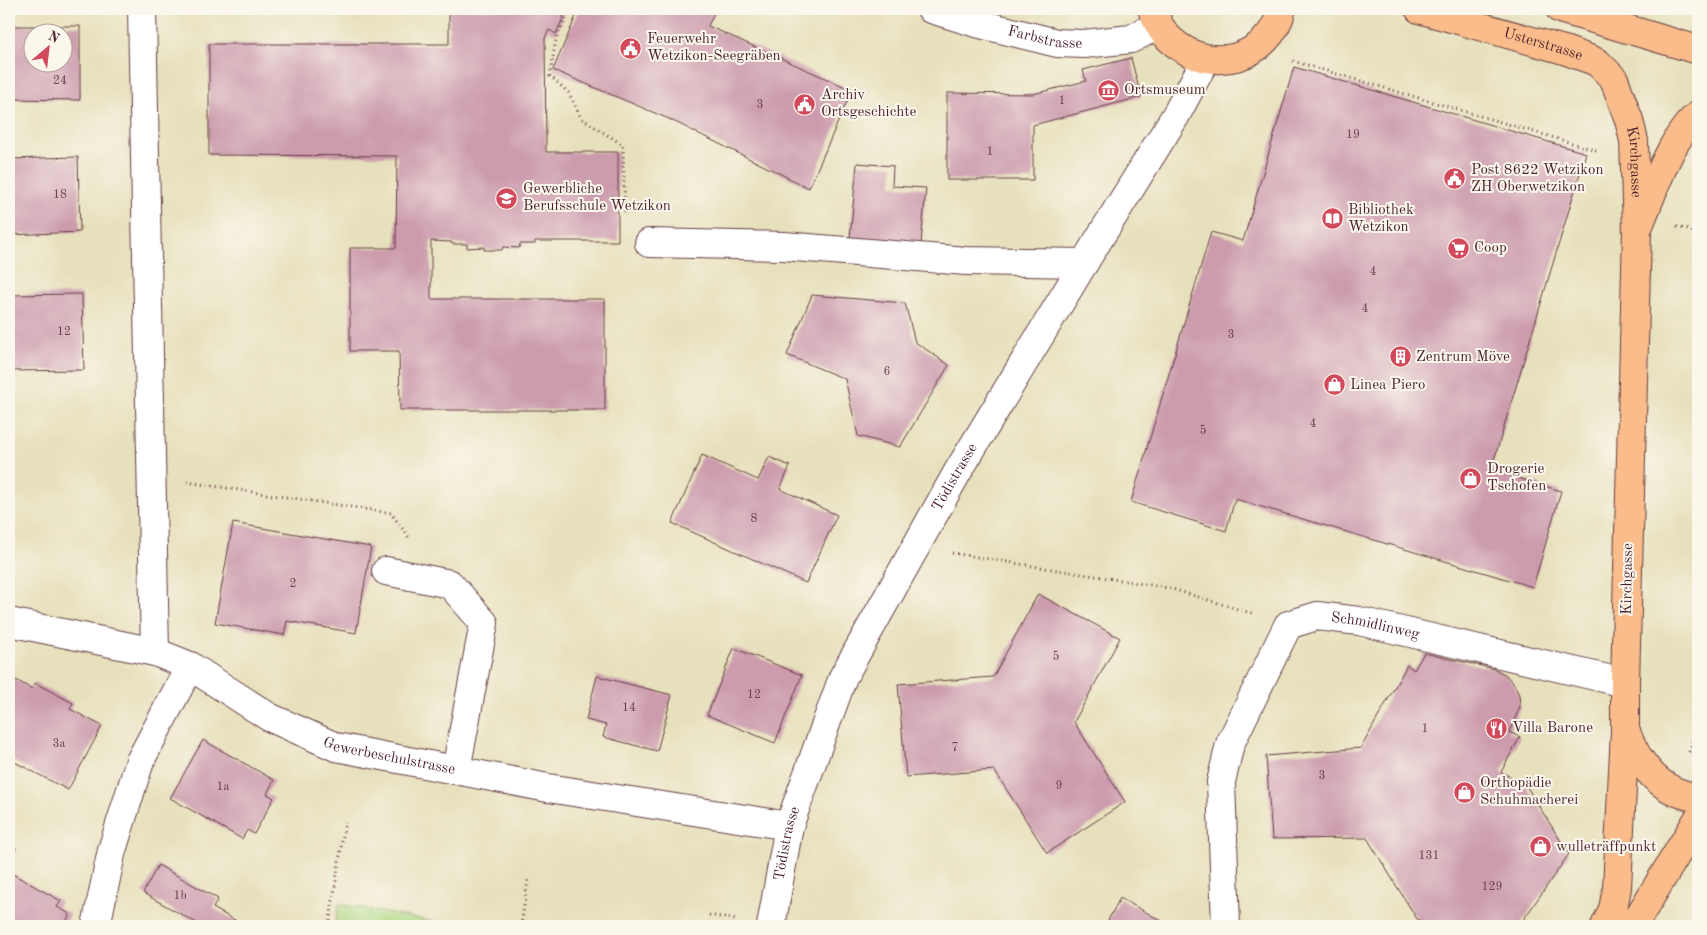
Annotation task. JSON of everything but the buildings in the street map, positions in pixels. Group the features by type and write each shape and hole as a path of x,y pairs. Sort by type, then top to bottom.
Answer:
{"main road":[{"name":"Usterstrasse","path":"1419,9 1564,50 1592,60 1598,63 1614,79 1621,96"},
{"path":"1560,9 1698,50"},
{"path":"1155,17 1170,40 1187,52 1206,59 1224,60 1241,56 1257,47 1270,35 1285,12"},
{"name":"Kirchgasse","path":"1605,926 1613,908 1617,888 1625,731 1637,230 1634,141 1621,96"},
{"name":"Kirchgasse","path":"1637,230 1675,144 1684,130 1698,115"},
{"path":"1625,731 1636,756 1647,771 1675,790 1698,797"},
{"path":"1633,926 1698,819"}],"street":[{"name":"Farbstrasse","path":"931,9 976,24 1057,43 1084,44 1130,38 1155,17"},
{"path":"142,10 155,652"},
{"name":"Tödistrasse","path":"771,926 789,826 843,677 957,473 1176,115 1206,59"},
{"path":"649,243 784,246 966,261 1084,263"},
{"path":"395,573 450,584 484,623 456,770"},
{"name":"Schmidlinweg","path":"1288,625 1317,616 1359,621 1625,683"},
{"name":"Gewerbeschulstrasse","path":"9,622 155,652 190,666 269,716 336,747 548,788 789,826"},
{"path":"1226,926 1221,782 1230,744 1288,625"},
{"path":"96,926 112,850 140,761 190,666"}],"path":[{"path":"570,9 556,39 550,76 569,93 581,118 623,144 626,223 649,243"},
{"path":"1290,60 1604,153"},
{"path":"1677,227 1698,233"},
{"path":"152,477 391,513 411,540 395,573"},
{"path":"944,552 1169,588 1288,625"},
{"path":"1689,752 1698,723"},
{"path":"329,926 345,822"},
{"path":"521,926 528,880"},
{"path":"709,915 744,922"}],"green space":[{"path":"339,904 456,926 335,926"}],"place":[{"name":"Feuerwehr Wetzikon-Seegräben","path":"631,48"},
{"name":"Ortsmuseum","path":"1108,90"},
{"name":"Archiv Ortsgeschichte","path":"805,104"},
{"name":"Post 8622 Wetzikon ZH Oberwetzikon","path":"1455,179"},
{"name":"Gewerbliche Berufsschule Wetzikon","path":"507,198"},
{"name":"Bibliothek Wetzikon","path":"1332,219"},
{"name":"Coop","path":"1458,248"},
{"name":"Zentrum Möve","path":"1400,357"},
{"name":"Linea Piero","path":"1334,385"},
{"name":"Drogerie Tschofen","path":"1471,478"},
{"name":"Villa Barone","path":"1496,728"},
{"name":"Orthopädie Schuhmacherei","path":"1464,792"},
{"name":"wulleträffpunkt","path":"1540,847"}]}
